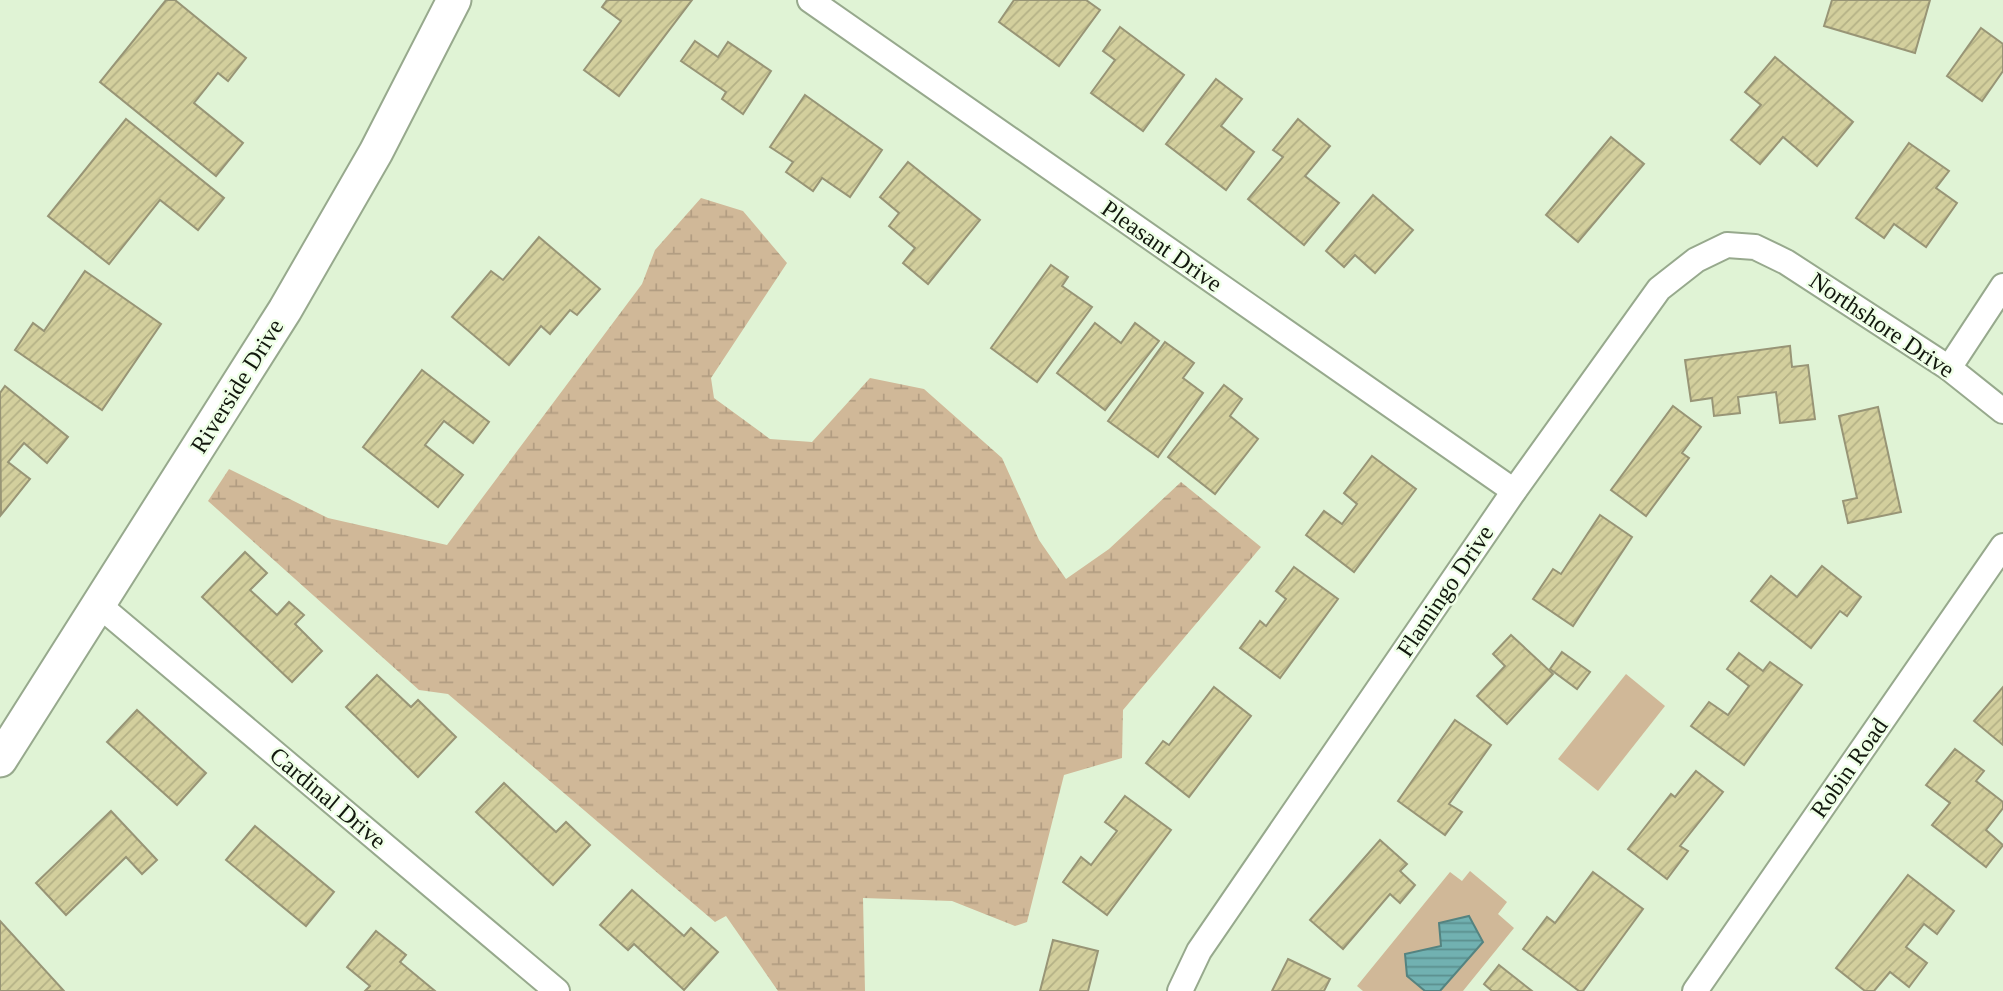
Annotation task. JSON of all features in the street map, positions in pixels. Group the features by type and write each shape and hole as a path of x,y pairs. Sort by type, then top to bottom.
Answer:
{"street":[{"name":"Riverside Drive","path":"0,760 285,310 376,152 454,0"},
{"name":"Pleasant Drive","path":"810,0 1514,491"},
{"name":"Flamingo Drive","path":"1180,991 1199,951 1514,491 1659,289 1696,260 1727,245 1755,247"},
{"name":"Northshore Drive","path":"1755,247 1786,262 1949,368 2003,411"},
{"path":"1949,368 2003,286"},
{"name":"Robin Road","path":"1695,991 2003,546"},
{"name":"Cardinal Drive","path":"100,606 556,991"}],"green space":[{"path":"701,198 743,211 787,263 711,378 714,398 770,439 812,442 870,378 924,389 1002,458 1039,540 1066,579 1109,549 1181,482 1261,547 1123,710 1122,758 1064,775 1027,922 1015,926 952,901 863,898 865,991 778,991 726,916 715,922 448,694 419,690 208,501 229,469 328,518 447,545 642,284 655,250"},
{"path":"1626,674 1665,706 1598,791 1558,759"},
{"path":"1470,871 1507,902 1498,914 1514,928 1463,991 1363,991 1357,986 1450,872 1462,881"}],"water":[{"path":"1469,916 1483,942 1440,991 1425,991 1407,976 1405,954 1441,946 1439,923"}],"building":[{"path":"166,0 175,0 246,58 228,81 218,73 194,103 243,143 216,176 100,82"},
{"path":"607,0 692,0 619,96 584,70 621,21 602,7"},
{"path":"1014,0 1086,0 1100,10 1059,66 999,22"},
{"path":"1832,0 1930,0 1915,53 1824,26"},
{"path":"1120,27 1184,75 1143,131 1091,93 1115,60 1103,51"},
{"path":"1981,28 2003,44 2003,71 1982,101 1947,76"},
{"path":"695,41 718,57 728,42 771,71 743,114 722,99 726,92 681,61"},
{"path":"1775,57 1853,122 1817,166 1783,137 1760,164 1731,140 1761,105 1745,92"},
{"path":"1216,79 1242,99 1221,126 1254,152 1226,190 1166,144"},
{"path":"805,95 882,150 850,197 822,178 813,191 786,172 793,162 770,147"},
{"path":"126,119 224,198 198,230 160,200 109,264 48,216"},
{"path":"1298,119 1330,146 1305,176 1339,203 1304,245 1248,199 1283,157 1273,150"},
{"path":"1611,137 1644,164 1578,242 1546,215"},
{"path":"1909,143 1949,171 1936,188 1957,203 1926,247 1894,224 1884,238 1856,218"},
{"path":"908,162 980,220 928,284 903,263 915,248 889,226 899,213 880,197"},
{"path":"1373,195 1413,230 1375,273 1355,255 1344,267 1326,251"},
{"path":"539,237 600,289 577,315 570,310 550,334 541,326 509,365 452,317 491,271 503,280"},
{"path":"1051,265 1068,277 1062,286 1092,307 1037,382 991,348"},
{"path":"85,271 161,324 102,410 15,350 33,323 44,331"},
{"path":"1095,323 1121,343 1135,323 1159,341 1105,410 1057,373"},
{"path":"1165,342 1194,363 1183,378 1203,393 1158,457 1108,421"},
{"path":"1790,346 1792,367 1808,365 1815,419 1780,423 1776,392 1738,397 1740,413 1714,416 1712,398 1691,401 1685,360"},
{"path":"422,370 489,422 473,443 444,421 425,445 463,475 438,507 363,447"},
{"path":"1224,385 1242,399 1230,416 1258,439 1215,494 1168,457"},
{"path":"5,386 68,437 47,463 24,443 8,462 30,479 1,515 0,393"},
{"path":"1673,406 1701,427 1682,453 1689,458 1646,516 1611,490"},
{"path":"1878,407 1901,512 1848,523 1843,501 1857,498 1839,416"},
{"path":"1372,456 1416,489 1354,572 1306,535 1324,511 1342,524 1357,504 1344,493"},
{"path":"1600,515 1632,537 1573,626 1533,599 1553,569 1561,574"},
{"path":"245,552 267,573 250,590 277,615 289,602 304,615 295,624 322,651 292,682 202,597"},
{"path":"1822,566 1861,597 1847,616 1840,611 1811,648 1751,601 1771,576 1797,597"},
{"path":"1294,567 1338,599 1280,678 1240,648 1260,621 1266,626 1286,599 1276,591"},
{"path":"1511,635 1553,674 1507,724 1477,696 1505,666 1493,654"},
{"path":"1562,652 1590,672 1577,689 1550,669"},
{"path":"1739,653 1763,671 1770,662 1802,685 1744,765 1691,726 1709,702 1728,715 1749,686 1727,669"},
{"path":"377,675 411,707 418,700 456,737 418,777 346,707"},
{"path":"1214,687 1251,716 1189,797 1146,763 1163,741 1169,745"},
{"path":"2003,687 2003,745 1974,721"},
{"path":"137,710 206,773 177,805 107,742"},
{"path":"1455,720 1491,745 1449,804 1462,812 1445,835 1398,801"},
{"path":"1955,749 1984,771 1976,781 2003,802 2003,808 1986,830 2003,845 1986,867 1932,825 1950,803 1926,785"},
{"path":"1696,771 1723,792 1680,846 1688,851 1667,879 1628,849 1671,794 1675,797"},
{"path":"504,783 556,832 566,822 590,845 553,885 476,812"},
{"path":"1125,796 1171,830 1107,915 1063,882 1081,857 1091,865 1117,831 1105,822"},
{"path":"111,811 157,860 142,874 126,857 66,915 36,883"},
{"path":"255,826 334,892 306,926 226,860"},
{"path":"1380,840 1407,864 1400,871 1415,885 1400,903 1390,894 1343,949 1310,920"},
{"path":"1593,872 1643,909 1583,991 1579,991 1523,949 1547,917 1555,923"},
{"path":"1908,875 1954,911 1937,934 1924,924 1906,947 1927,963 1909,987 1890,972 1874,991 1865,991 1836,968"},
{"path":"632,890 684,936 691,928 718,952 684,990 634,944 628,950 600,925"},
{"path":"0,921 64,991 0,991"},
{"path":"376,931 406,955 400,962 435,991 365,991 370,986 347,967"},
{"path":"1053,940 1098,951 1088,991 1040,991"},
{"path":"1288,959 1330,979 1324,991 1272,991"},
{"path":"1499,965 1532,991 1492,991 1484,984"}]}
